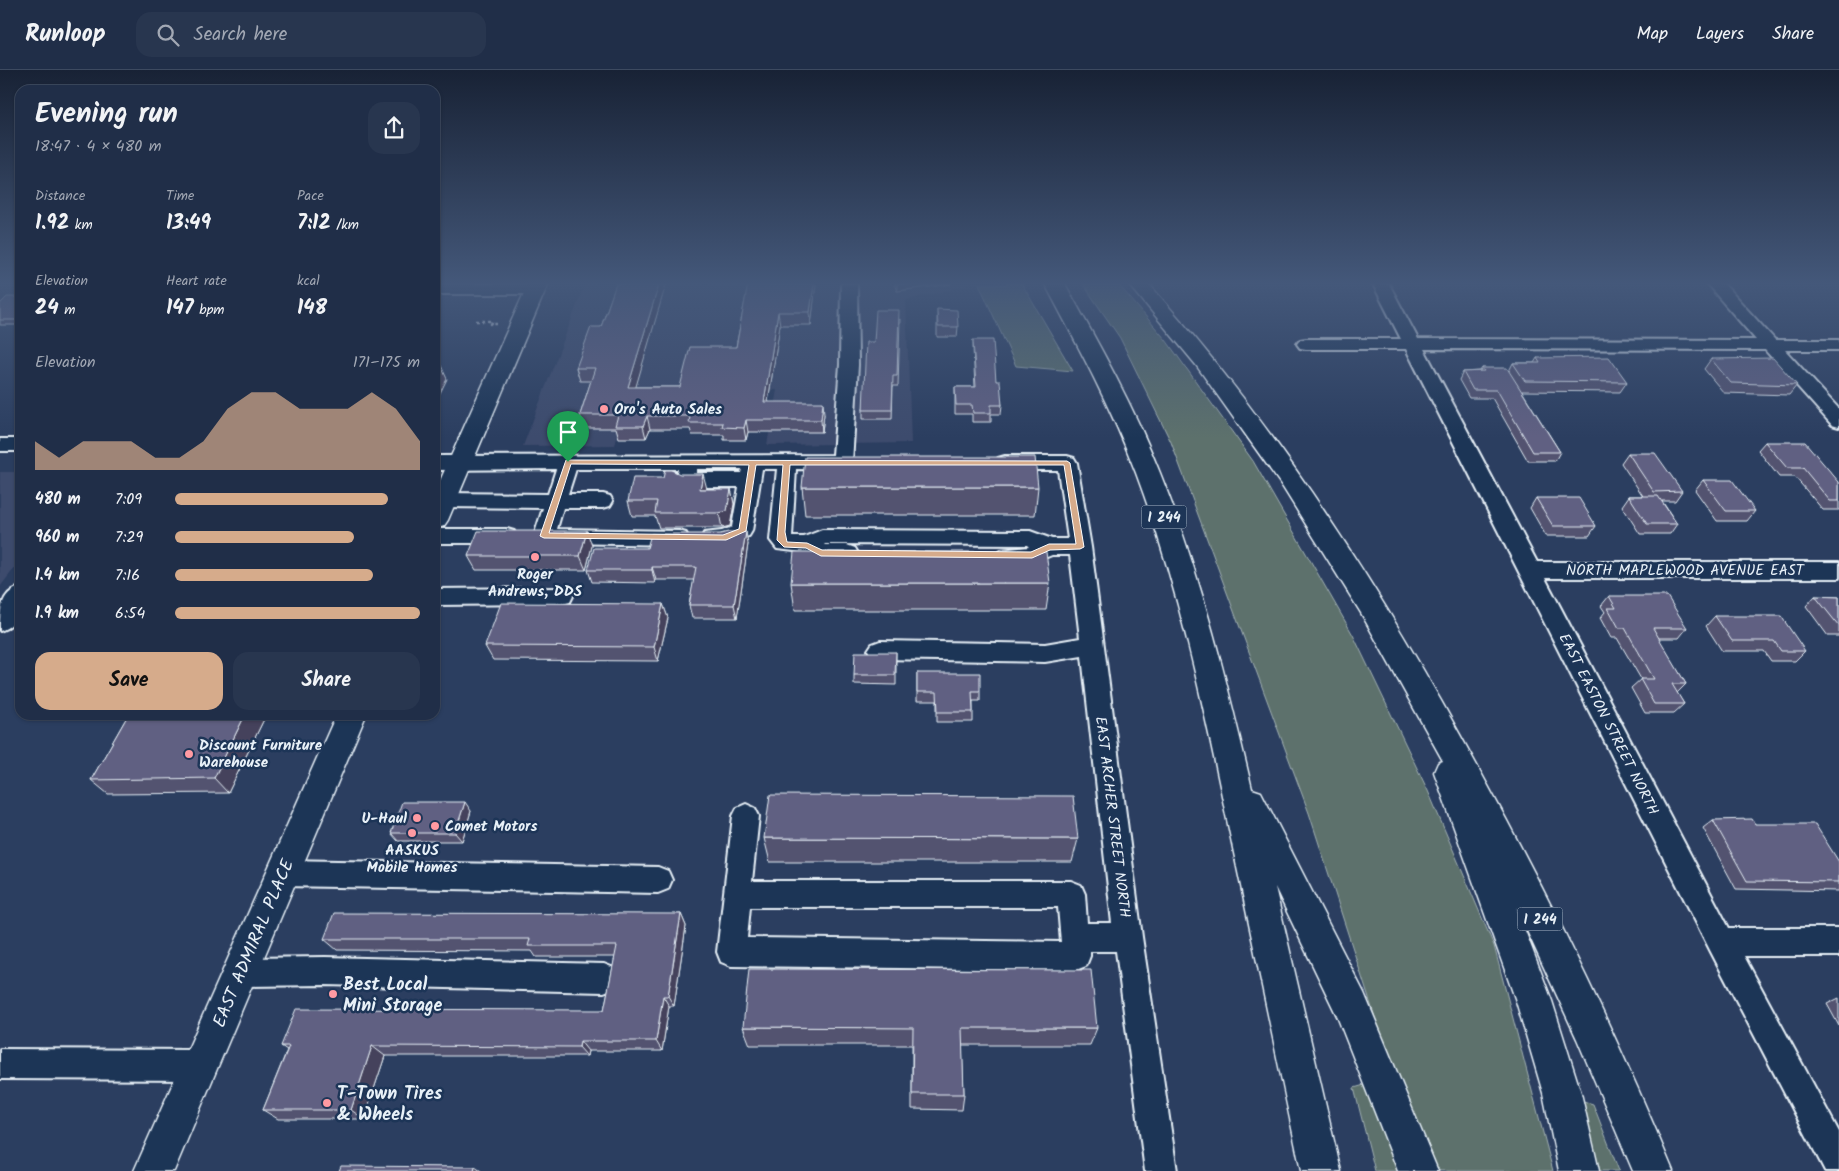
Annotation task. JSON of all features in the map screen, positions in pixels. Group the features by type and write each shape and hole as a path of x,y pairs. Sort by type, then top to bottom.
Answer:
{"main road":[{"path":"440,508 515,335"},
{"name":"I 244","path":"1083,335 1128,425 1170,532 1199,635 1231,765 1321,1171"},
{"name":"I 244","path":"1183,335 1208,364 1261,435 1321,523 1412,675 1458,758 1535,908 1608,1066 1652,1171"},
{"path":"1412,675 1534,1001 1562,1093 1579,1171"},
{"name":"EAST ADMIRAL PLACE","path":"154,1171 349,720"},
{"path":"1231,765 1351,1006 1418,1171"}],"street":[{"path":"440,463 688,462 684,480 751,471 787,462 852,462 849,335"},
{"name":"EAST EASTON STREET NORTH","path":"1407,335 1721,942 1839,1165"},
{"path":"1761,335 1839,421"},
{"path":"1306,344 1839,345"},
{"path":"0,445 15,445"},
{"path":"544,536 568,462"},
{"path":"787,462 781,540 784,544 790,546 807,545 821,553 1022,555 1035,554 1049,547 1080,547"},
{"name":"EAST ARCHER STREET NORTH","path":"983,463 1067,463 1080,547 1128,937 1161,1171"},
{"path":"440,536 723,538 742,531 751,471"},
{"path":"440,510 555,502 603,501"},
{"name":"NORTH MAPLEWOOD AVENUE EAST","path":"1530,570 1839,570"},
{"path":"440,597 562,596"},
{"path":"0,622 15,602"},
{"path":"880,650 1045,653 1092,645"},
{"path":"738,894 1071,894 1076,956 730,952 746,816"},
{"path":"283,874 658,880"},
{"path":"1075,937 1128,937"},
{"path":"1721,942 1839,942"},
{"path":"241,972 325,971 604,978"},
{"path":"0,1064 201,1065"}],"shaded area":[{"path":"565,335 907,335 911,443 767,445 777,390 631,389 615,445 523,446"},
{"path":"0,472 15,472 15,568 0,587"}],"green space":[{"path":"1002,335 1052,335 1073,371 1016,366"},
{"path":"1118,335 1162,335 1166,340 1253,461 1353,635 1428,791 1494,946 1553,1171 1438,1171 1382,1039 1309,813 1171,442"},
{"path":"1368,1084 1399,1171 1375,1171 1354,1088"},
{"path":"1577,1099 1593,1104 1619,1171 1598,1171"}],"building":[{"path":"588,335 644,335 628,387 680,387 690,347 736,347 738,335 774,335 764,402 823,402 821,420 746,420 744,428 722,427 723,423 689,423 690,416 647,416 643,426 615,426 618,415 580,415 595,368 576,368"},
{"path":"874,335 898,335 897,376 893,376 892,410 863,410 866,342 874,342"},
{"path":"973,340 993,340 996,381 1000,381 1002,405 991,405 991,413 973,413 972,405 956,405 955,387 976,387"},
{"path":"1609,357 1627,382 1525,381 1513,363 1540,363 1537,358"},
{"path":"1773,358 1797,385 1731,383 1711,359"},
{"path":"1482,368 1507,368 1560,452 1533,452 1497,390 1473,390 1463,372 1484,371"},
{"path":"1765,442 1805,442 1839,482 1839,501 1830,501 1803,468 1787,468"},
{"path":"1628,453 1655,453 1682,491 1654,492"},
{"path":"805,457 1035,457 1038,487 802,487"},
{"path":"665,470 671,470 680,474 703,474 700,489 731,489 727,511 719,513 655,513 657,501 628,501 633,478 663,478"},
{"path":"1703,480 1732,480 1755,511 1726,511"},
{"path":"1629,496 1658,496 1677,524 1647,524"},
{"path":"1536,498 1579,498 1596,526 1553,526"},
{"path":"478,531 587,531 580,556 468,556"},
{"path":"746,532 734,605 689,605 696,567 652,567 652,570 588,570 594,548 647,548 651,534 720,534"},
{"path":"794,552 1046,552 1050,583 791,583"},
{"path":"1609,596 1667,596 1687,628 1653,628 1686,684 1672,684 1684,704 1654,704 1640,679 1654,679 1625,628 1619,628 1608,608 1616,608"},
{"path":"1815,596 1839,597 1839,626"},
{"path":"501,603 663,604 654,647 485,646"},
{"path":"1715,616 1781,616 1805,651 1781,651 1774,641 1732,641"},
{"path":"855,652 896,652 895,675 854,675"},
{"path":"917,673 980,673 980,691 972,691 973,712 938,712 937,692 917,692"},
{"name":"Discount Furniture Warehouse","path":"125,720 243,720 214,778 91,780"},
{"path":"770,795 1073,796 1078,839 764,838"},
{"path":"402,802 465,802 455,833 391,833"},
{"path":"1752,819 1755,824 1815,824 1839,862 1839,882 1747,881 1713,820"},
{"path":"334,913 681,914 668,996 663,996 656,1041 580,1041 579,1047 372,1046 351,1110 263,1110 289,1046 281,1046 296,1009 604,1010 617,946 528,946 530,939 324,939"},
{"path":"749,969 1091,970 1097,1028 962,1028 964,1094 912,1094 913,1028 743,1027"},
{"path":"341,1166 475,1167 474,1171 339,1171"}],"place":[{"name":"Oro's Auto Sales","path":"604,409"},
{"name":"Roger Andrews, DDS","path":"535,557"},
{"name":"Discount Furniture Warehouse","path":"189,754"},
{"name":"U-Haul","path":"417,818"},
{"name":"Comet Motors","path":"435,826"},
{"name":"AASKUS Mobile Homes","path":"412,833"},
{"name":"Best Local Mini Storage","path":"333,994"},
{"name":"T-Town Tires & Wheels","path":"327,1103"}],"route":[{"path":"568,462 544,536 723,538 742,531 750,480 753,462 787,462 781,540 784,544 790,546 807,545 817,553 1032,555 1049,547 1080,547 1067,463 787,462 568,462"}]}
